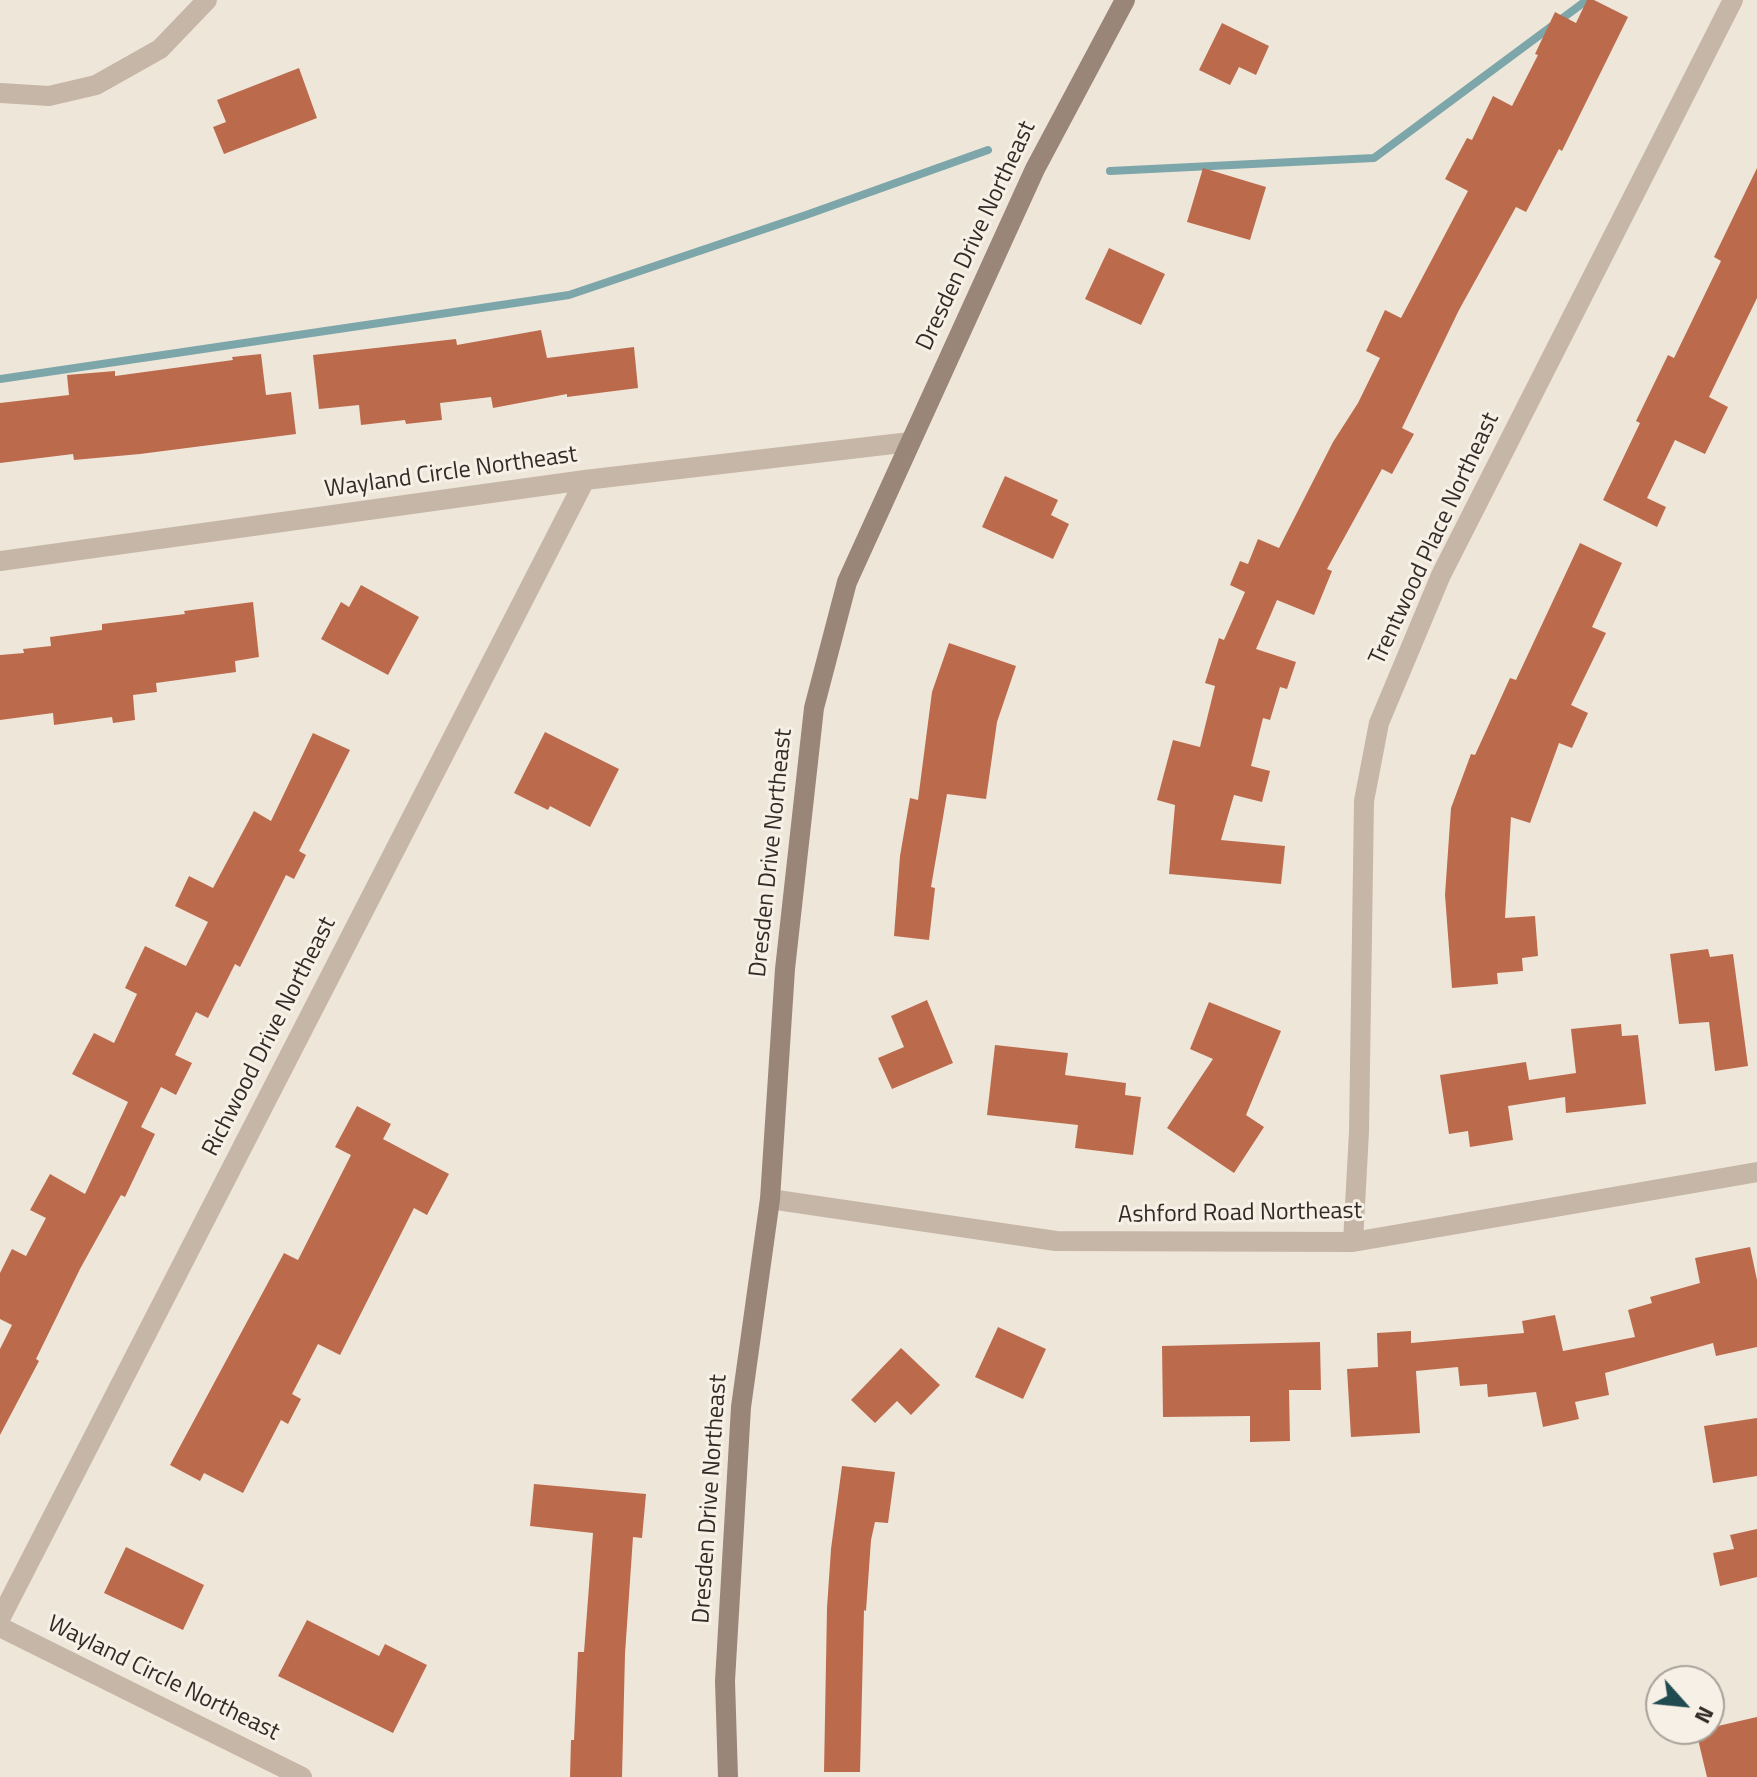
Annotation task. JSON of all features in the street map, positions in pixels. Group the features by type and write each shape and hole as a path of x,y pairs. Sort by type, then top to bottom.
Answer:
{"street":[{"path":"0,93 49,96 96,85 160,49 207,0"},
{"name":"Dresden Drive Northeast","path":"728,1777 725,1681 741,1407 770,1199 785,969 814,708 847,582 1035,169 1125,0"},
{"name":"Trentwood Place Northeast","path":"1353,1242 1359,1132 1359,959 1364,801 1379,723 1441,575 1733,0"},
{"name":"Wayland Circle Northeast","path":"0,561 585,480 910,442"},
{"name":"Richwood Drive Northeast","path":"0,1619 585,480"},
{"name":"Ashford Road Northeast","path":"770,1199 1056,1241 1353,1242 1757,1172"},
{"name":"Wayland Circle Northeast","path":"0,1627 302,1777"}],"building":[{"path":"1587,0 1594,0 1628,17 1562,151 1559,149 1526,212 1516,207 1459,310 1402,428 1414,434 1392,474 1382,469 1327,569 1332,571 1314,615 1277,600 1256,649 1296,662 1287,689 1280,687 1270,720 1263,718 1251,766 1270,771 1262,802 1234,795 1221,840 1285,846 1281,884 1169,874 1175,805 1157,800 1173,740 1200,747 1215,686 1205,683 1219,638 1224,640 1245,592 1230,585 1240,561 1248,564 1258,539 1279,548 1333,442 1358,403 1380,358 1366,351 1385,310 1401,318 1468,191 1445,179 1467,138 1472,140 1493,96 1512,106 1538,55 1535,54 1555,12 1576,23"},
{"path":"1222,23 1269,46 1256,75 1239,67 1230,85 1199,70"},
{"path":"299,68 317,118 224,154 213,127 226,122 217,100"},
{"path":"1203,168 1266,187 1250,240 1187,222"},
{"path":"1757,168 1757,298 1709,397 1728,407 1705,454 1675,440 1647,498 1666,507 1657,527 1603,500 1668,355 1674,358 1721,261 1714,257"},
{"path":"1109,248 1165,274 1141,325 1085,299"},
{"path":"541,330 547,358 634,347 638,388 567,397 567,394 493,408 491,397 440,403 442,420 406,424 405,420 361,425 359,405 319,409 313,355 456,339 457,345"},
{"path":"261,354 266,395 291,392 296,434 140,454 74,460 73,454 0,463 0,403 69,395 67,375 115,371 115,376"},
{"path":"1005,476 1058,500 1051,515 1069,524 1053,559 982,527"},
{"path":"1580,543 1622,563 1592,627 1606,633 1571,705 1588,713 1572,748 1559,743 1530,823 1511,817 1505,918 1535,916 1538,956 1522,958 1523,971 1497,973 1498,984 1452,988 1445,895 1451,808 1471,754 1475,755 1510,678 1516,680"},
{"path":"361,585 419,617 388,675 321,639 341,602 349,607"},
{"path":"253,602 259,657 235,661 236,672 156,683 157,692 133,695 135,720 113,723 112,717 54,725 53,713 0,720 0,655 51,646 50,637 102,630 102,624"},
{"path":"949,643 1016,666 997,722 986,799 947,794 931,887 935,888 929,940 894,936 900,856 910,798 918,800 932,692"},
{"path":"545,732 619,769 590,827 550,806 548,810 514,793"},
{"path":"313,733 350,750 299,851 306,855 294,879 286,875 240,967 235,964 208,1018 196,1012 175,1055 192,1063 176,1095 161,1087 141,1127 155,1134 125,1197 121,1195 80,1269 36,1359 39,1361 0,1435 0,1349 12,1325 0,1319 0,1273 12,1249 26,1256 46,1218 30,1210 50,1174 85,1194 128,1102 72,1074 94,1033 114,1043 137,994 125,988 145,946 186,966 208,922 175,906 189,876 213,888 254,811 271,821"},
{"path":"1708,949 1710,957 1733,954 1748,1066 1715,1071 1709,1022 1679,1024 1670,954"},
{"path":"927,1000 953,1063 892,1089 878,1058 904,1047 891,1016"},
{"path":"1209,1002 1281,1031 1246,1115 1264,1127 1234,1173 1167,1128 1213,1059 1190,1049"},
{"path":"1621,1024 1622,1036 1638,1035 1646,1104 1566,1113 1565,1097 1508,1106 1513,1140 1470,1147 1468,1131 1449,1134 1440,1075 1526,1062 1529,1080 1576,1073 1571,1029"},
{"path":"995,1045 1068,1053 1065,1075 1126,1083 1125,1095 1141,1097 1133,1155 1075,1148 1078,1125 987,1115"},
{"path":"357,1106 391,1124 383,1139 449,1174 427,1215 414,1208 340,1355 318,1344 292,1394 301,1399 288,1424 281,1420 243,1493 204,1473 200,1481 170,1465 284,1253 298,1260 351,1155 335,1147"},
{"path":"1750,1247 1757,1280 1757,1347 1716,1356 1713,1343 1605,1373 1609,1395 1575,1402 1579,1419 1543,1427 1536,1392 1488,1397 1487,1384 1460,1386 1458,1367 1416,1371 1420,1433 1351,1437 1347,1369 1378,1367 1377,1333 1411,1331 1411,1343 1524,1333 1522,1321 1555,1315 1563,1351 1635,1337 1628,1310 1652,1303 1650,1297 1700,1283 1695,1258"},
{"path":"998,1327 1046,1349 1023,1399 975,1377"},
{"path":"1320,1342 1321,1390 1289,1390 1290,1441 1250,1442 1250,1416 1163,1417 1162,1346"},
{"path":"901,1348 940,1385 911,1415 897,1401 875,1423 851,1400"},
{"path":"1757,1418 1757,1476 1713,1483 1704,1426"},
{"path":"842,1466 895,1472 888,1523 875,1522 871,1540 864,1610 860,1772 824,1772 827,1608"},
{"path":"534,1484 646,1494 642,1538 633,1537 625,1654 622,1777 570,1777 578,1652 584,1652 593,1533 530,1526"},
{"path":"1757,1529 1757,1577 1720,1586 1713,1553 1734,1549 1730,1535"},
{"path":"126,1547 204,1585 183,1630 104,1593"},
{"path":"307,1620 379,1656 385,1644 427,1665 393,1733 278,1676"},
{"path":"1757,1717 1757,1777 1707,1777 1699,1745 1725,1745 1725,1724"}],"waterway":[{"path":"1110,171 1374,158 1587,0"},
{"path":"0,379 569,295 988,150"}]}
